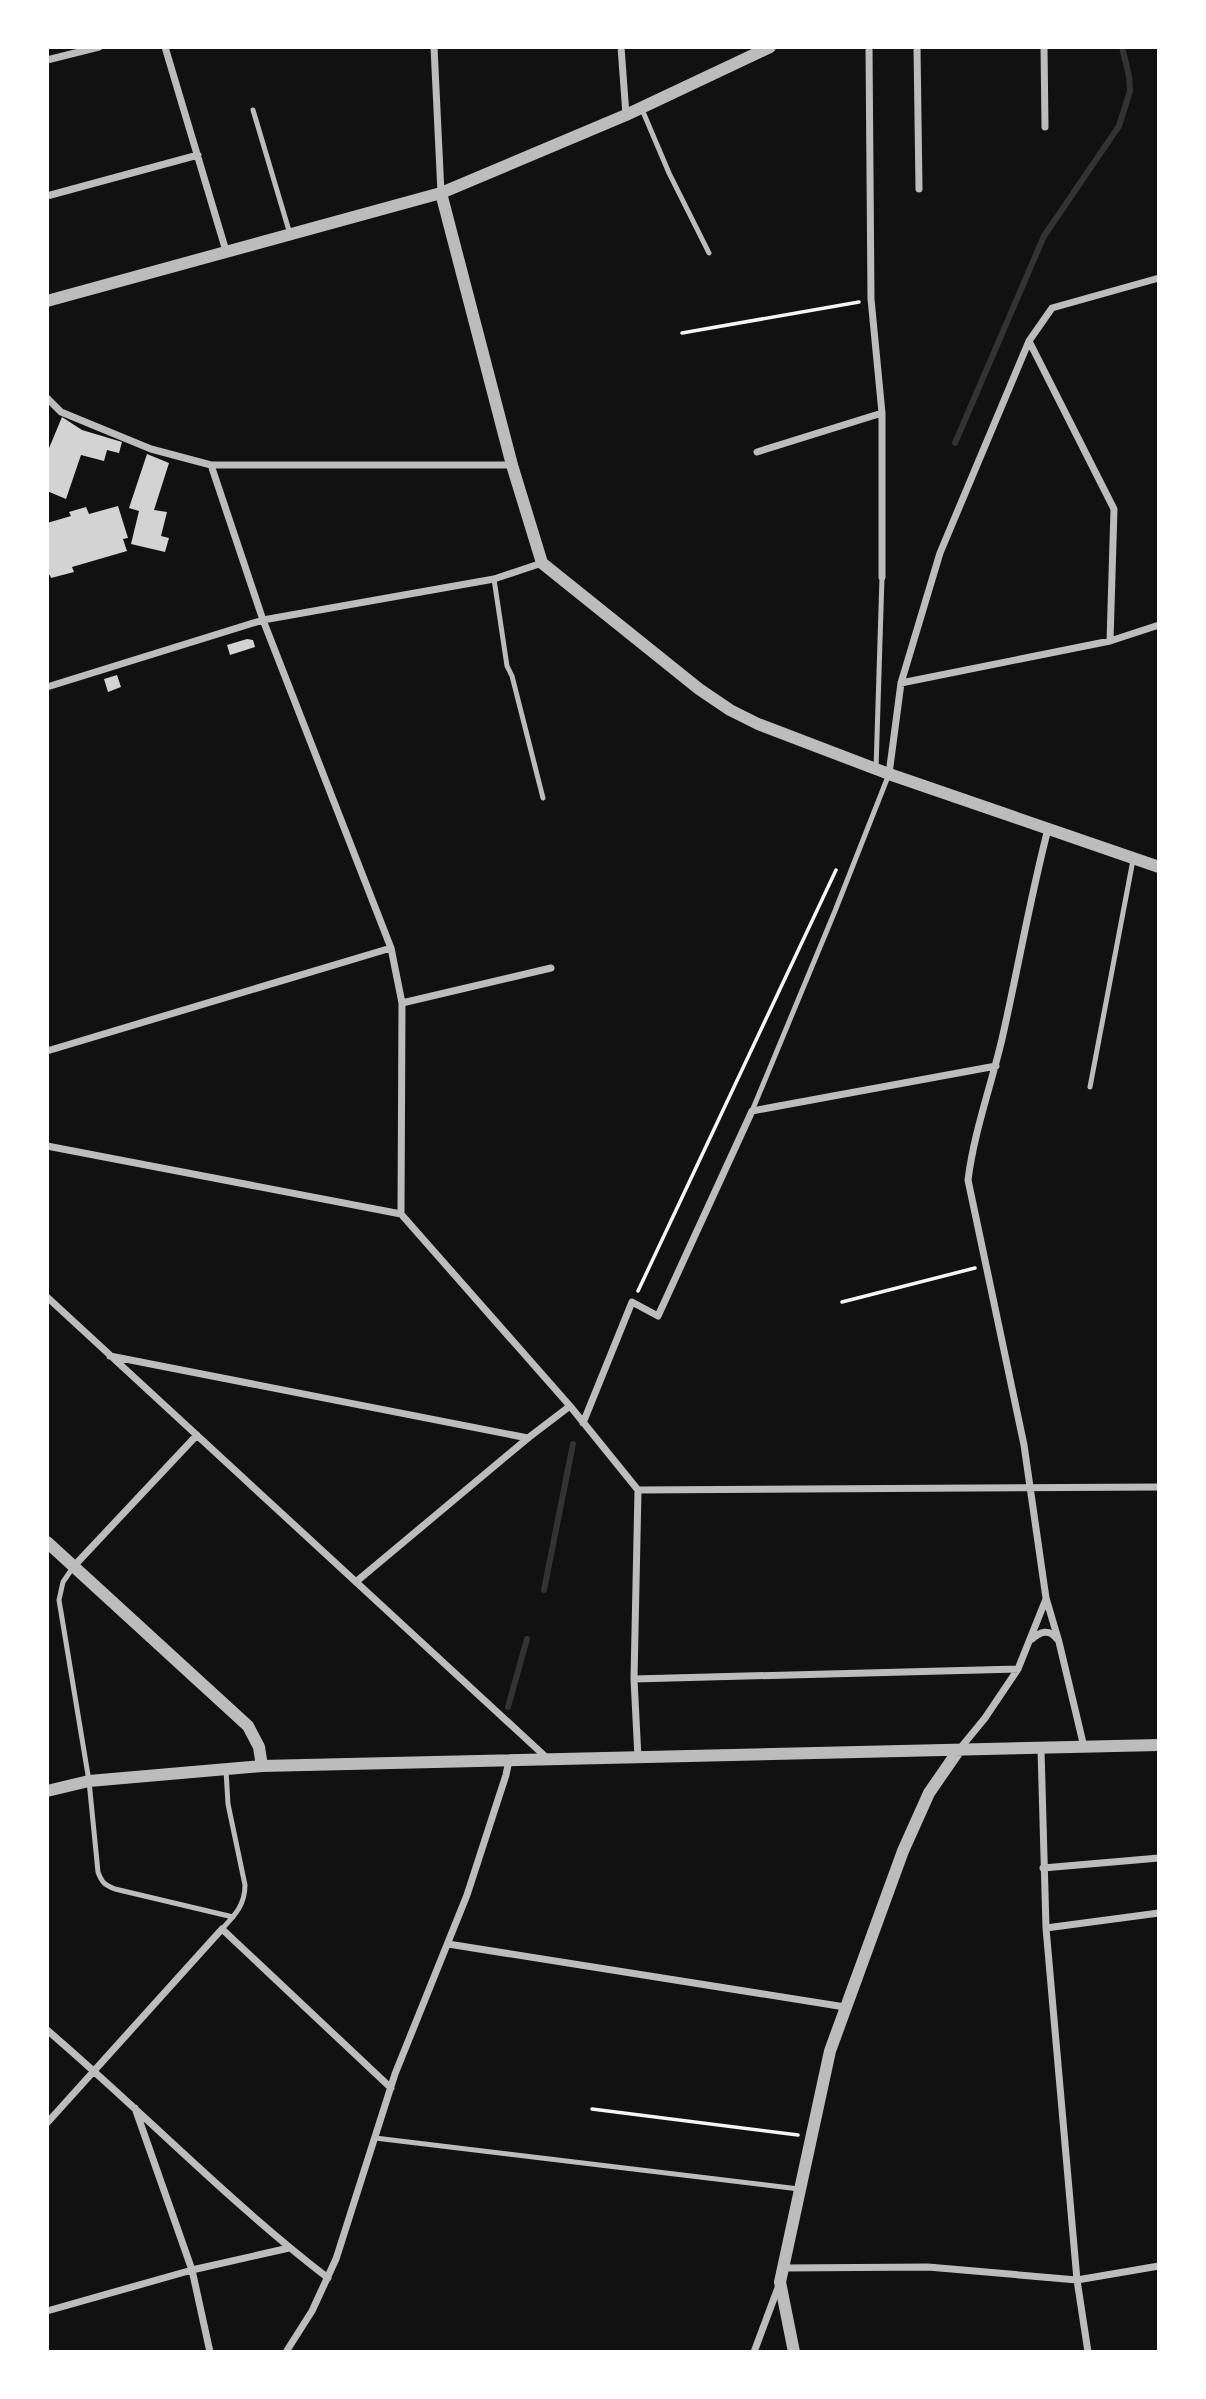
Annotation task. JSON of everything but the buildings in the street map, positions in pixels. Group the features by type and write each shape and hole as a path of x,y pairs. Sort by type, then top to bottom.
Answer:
{"street":[{"path":"47,60 99,47"},
{"path":"165,47 226,251"},
{"path":"434,47 441,193 512,465 542,563 699,689 730,710 758,724 889,775 1159,867"},
{"path":"621,47 626,114"},
{"path":"47,301 441,193 642,107 770,47"},
{"path":"869,47 872,299 882,413 882,576"},
{"path":"917,47 919,188"},
{"path":"1044,47 1045,127"},
{"path":"47,196 198,155"},
{"path":"889,775 901,683 940,553 1029,341 1052,308 1159,278"},
{"path":"1029,341 1114,509 1110,640"},
{"path":"47,398 61,411 151,449 211,465 512,465"},
{"path":"757,452 882,413"},
{"path":"211,465 262,620 391,948 402,1003 401,1214"},
{"path":"47,687 262,620 494,579 542,563"},
{"path":"901,683 1110,640 1159,625"},
{"path":"1048,829 1033,886 1023,946 996,1066 971,1155 968,1180 988,1265 1031,1488 1046,1598 1084,1739 1084,1748"},
{"path":"47,1051 391,948"},
{"path":"402,1003 551,968"},
{"path":"583,1423 632,1302 658,1316 752,1111 996,1066"},
{"path":"47,1146 401,1214 418,1231 570,1406 638,1490 634,1679 638,1758"},
{"path":"47,1297 549,1760"},
{"path":"110,1356 528,1438"},
{"path":"356,1581 570,1406"},
{"path":"74,1566 197,1435"},
{"path":"638,1490 1159,1487"},
{"path":"47,1542 248,1726 259,1747 262,1766"},
{"path":"754,2352 785,2268 830,2050 903,1851 929,1793 1018,1669 1046,1598"},
{"path":"1030,1640 1046,1632 1053,1634 1059,1642"},
{"path":"634,1679 1018,1669"},
{"path":"47,1791 89,1782 262,1766 1159,1745"},
{"path":"1041,1749 1046,1928 1077,2280 1088,2352"},
{"path":"286,2352 312,2311 328,2278 391,2088 467,1895 509,1760"},
{"path":"1043,1868 1159,1858"},
{"path":"1046,1928 1159,1913"},
{"path":"47,2123 222,1929 391,2088"},
{"path":"448,1944 845,2007"},
{"path":"47,2030 96,2071 289,2248 328,2278"},
{"path":"135,2107 191,2270 210,2352"},
{"path":"47,2311 191,2270 289,2248"},
{"path":"785,2268 928,2267 1077,2280 1159,2266"},
{"path":"780,2281 794,2352"}],"lane":[{"path":"642,107 669,173 709,253"},
{"path":"253,110 290,234"},
{"path":"876,769 882,576"},
{"path":"494,579 507,666 512,676 543,797"},
{"path":"752,1111 889,775"},
{"path":"1090,1087 1133,859"},
{"path":"74,1566 63,1583 59,1600 89,1782 98,1872 104,1885 233,1917"},
{"path":"222,1929 240,1909 245,1896 228,1804 226,1770"},
{"path":"375,2138 800,2190"}],"path":[{"path":"682,333 872,299"},
{"path":"632,1302 837,868"},
{"path":"842,1302 988,1265"},
{"path":"592,2109 811,2136"}],"waterway":[{"path":"955,443 1044,236 1119,126 1130,91 1122,47"},
{"path":"544,1590 573,1444"},
{"path":"508,1707 527,1639"}]}
